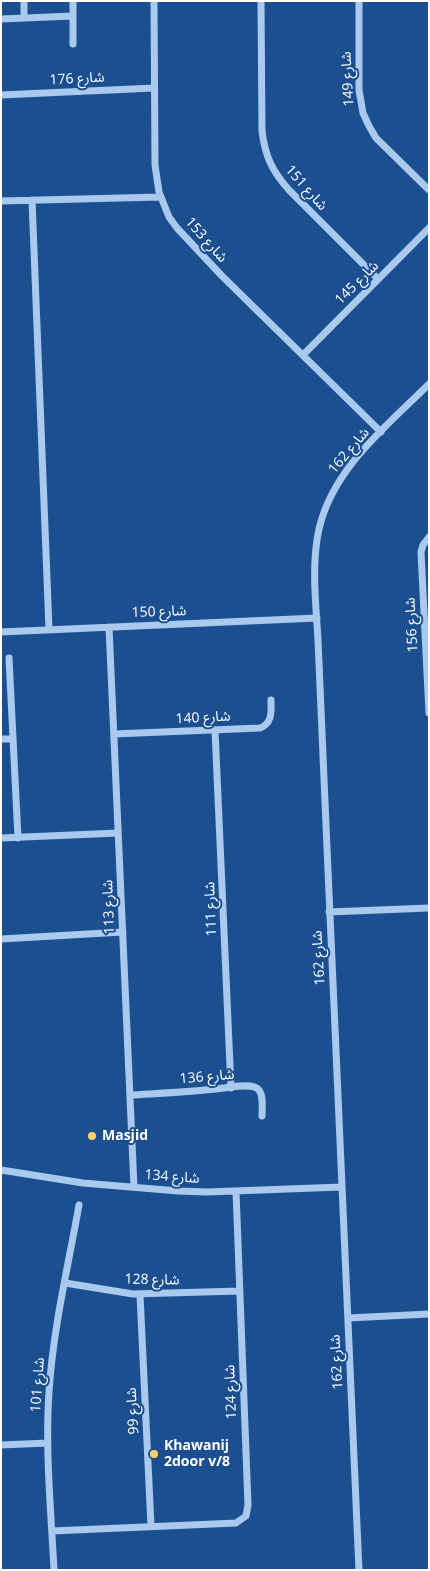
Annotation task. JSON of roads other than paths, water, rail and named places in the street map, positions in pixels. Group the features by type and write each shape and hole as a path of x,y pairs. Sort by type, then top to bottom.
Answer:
{"street":[{"path":"24,1 24,18"},
{"path":"73,1 73,44"},
{"name":"شارع 153","path":"154,1 155,165 160,197 169,217 222,276 381,432"},
{"name":"شارع 151","path":"261,1 262,131 264,148 270,163 278,177 289,190 378,279"},
{"name":"شارع 149","path":"359,1 359,90 363,113 376,138 429,190"},
{"path":"1,19 73,16"},
{"name":"شارع 176","path":"1,95 154,88"},
{"path":"1,201 160,197"},
{"path":"32,200 49,629"},
{"name":"شارع 145","path":"303,355 429,228"},
{"name":"شارع 162","path":"359,1570 329,912 316,550 324,511 332,492 343,475 381,432 429,384"},
{"name":"شارع 156","path":"429,537 423,545 421,552 429,713"},
{"name":"شارع 150","path":"1,632 317,618"},
{"name":"شارع 113","path":"109,626 134,1187"},
{"path":"9,658 18,838"},
{"name":"شارع 140","path":"114,734 260,728 270,718 271,700"},
{"name":"شارع 111","path":"215,730 231,1088"},
{"path":"1,739 13,738"},
{"path":"1,838 118,832"},
{"path":"329,912 429,908"},
{"path":"1,938 123,932"},
{"name":"شارع 136","path":"130,1094 212,1091 253,1086 262,1094 262,1116"},
{"name":"شارع 134","path":"1,1170 83,1183 178,1191 342,1187"},
{"name":"شارع 124","path":"52,1531 236,1523 242,1520 248,1511 236,1191"},
{"name":"شارع 101","path":"54,1570 48,1443 50,1373 79,1205"},
{"name":"شارع 128","path":"65,1283 140,1295 240,1291"},
{"name":"شارع 99","path":"140,1295 150,1526"},
{"path":"348,1318 429,1314"},
{"path":"1,1445 48,1443"}],"place":[{"name":"Masjid","path":"92,1136"},
{"name":"Khawanij 2door v/8","path":"154,1454"}]}
